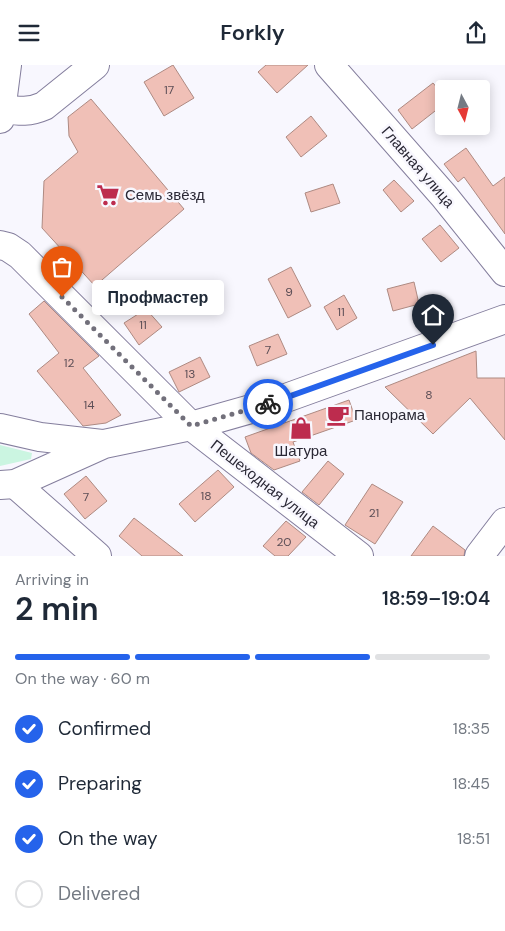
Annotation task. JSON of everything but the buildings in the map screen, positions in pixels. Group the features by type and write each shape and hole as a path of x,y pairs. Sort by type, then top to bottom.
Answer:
{"street":[{"path":"7,65 1,114 34,111 44,107 95,65"},
{"name":"Главная улица","path":"329,65 444,196 505,272"},
{"name":"Пешеходная улица","path":"0,245 8,247 20,255 191,426 359,556"},
{"path":"97,556 7,484 104,444 191,426 272,403 505,319"},
{"path":"0,428 40,437 104,444"},
{"path":"479,556 505,522"}],"green space":[{"path":"0,445 32,453 31,459 0,466"}],"way so far":[{"path":"62,297 191,426 268,404"}],"place":[{"name":"Семь звёзд","path":"108,195"},
{"name":"Профмастер","path":"62,297"},
{"name":"Панорама","path":"338,415"},
{"name":"Шатура","path":"301,428"}],"route":[{"path":"268,404 433,345"}]}
